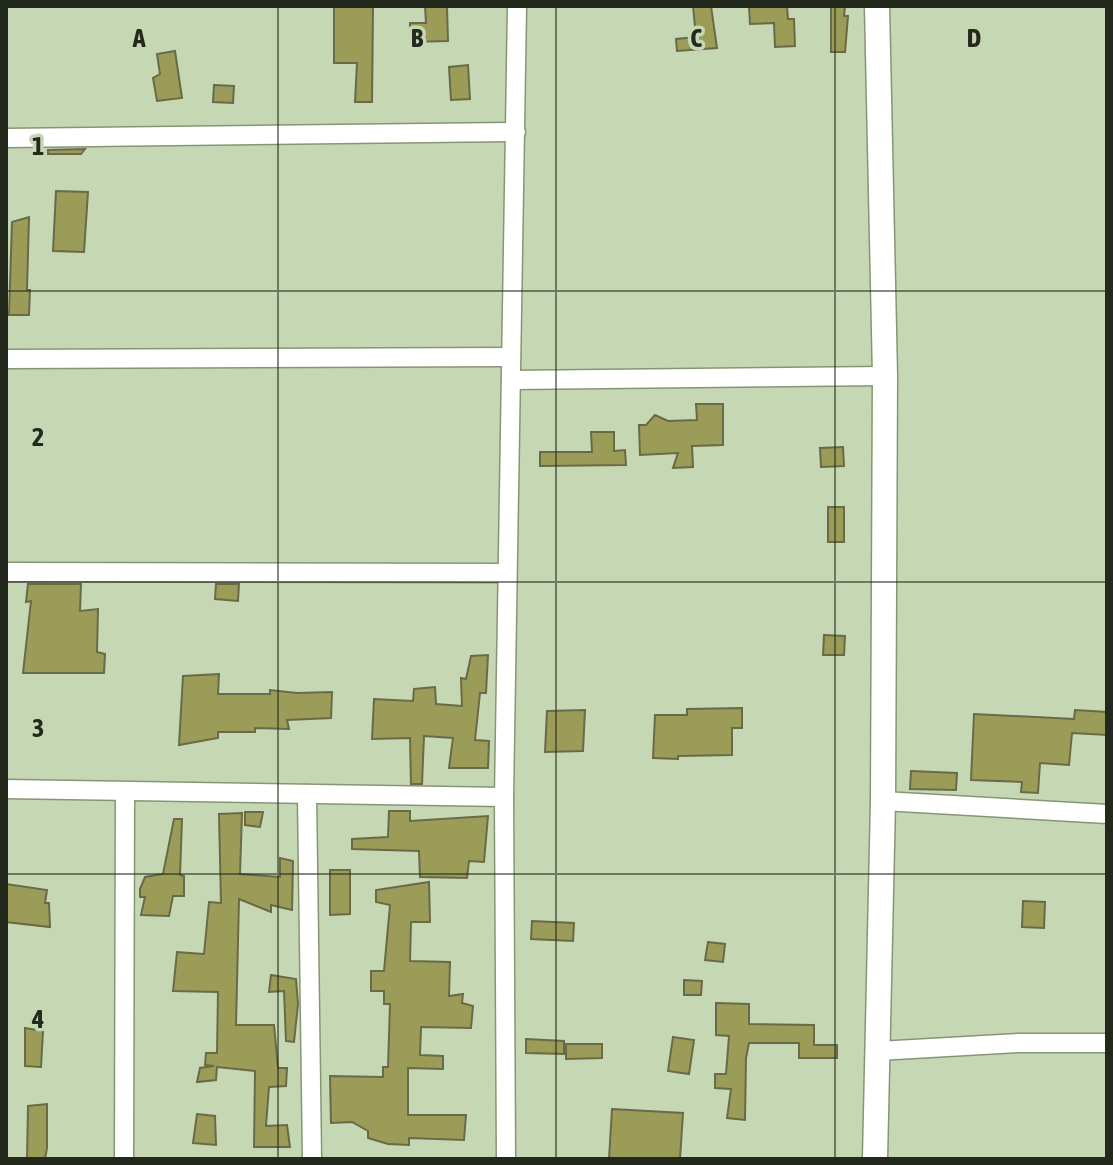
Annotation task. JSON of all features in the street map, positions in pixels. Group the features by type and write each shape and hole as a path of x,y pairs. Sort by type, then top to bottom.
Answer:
{"main road":[{"path":"875,1159 883,801 885,376 877,6"}],"street":[{"path":"506,1159 504,797 517,6"},
{"path":"6,138 516,132"},
{"path":"6,359 511,357"},
{"path":"511,380 885,376"},
{"path":"6,572 507,573"},
{"path":"6,789 504,797"},
{"path":"124,1159 125,793"},
{"path":"307,794 312,1159"},
{"path":"883,801 1107,814"},
{"path":"878,1051 1019,1043 1107,1043"}],"building":[{"path":"334,6 371,6 373,9 372,102 355,102 357,63 334,63"},
{"path":"425,6 447,6 448,41 410,42 410,23 426,23"},
{"path":"693,6 711,6 717,48 677,51 676,39 696,37"},
{"path":"749,6 787,6 788,19 794,19 795,46 775,47 774,23 750,24"},
{"path":"831,6 845,6 844,16 848,16 845,52 831,52"},
{"path":"175,51 182,98 157,101 153,78 160,74 157,54"},
{"path":"468,65 470,99 451,100 449,67"},
{"path":"214,85 234,86 233,103 213,102"},
{"path":"85,149 81,154 48,154 48,150"},
{"path":"56,191 88,192 84,252 53,251"},
{"path":"29,217 29,315 9,315 12,222"},
{"path":"696,404 723,404 723,445 692,446 693,467 673,468 678,453 640,455 639,425 646,425 655,415 668,421 697,420"},
{"path":"591,432 614,432 614,451 625,450 626,465 540,466 540,452 592,452"},
{"path":"843,447 844,466 821,467 820,448"},
{"path":"828,507 844,507 844,542 828,542"},
{"path":"28,584 81,584 80,611 98,609 97,652 105,654 104,673 23,673 31,601 26,602"},
{"path":"216,584 239,584 238,601 215,599"},
{"path":"824,635 845,636 844,655 823,655"},
{"path":"488,655 486,693 480,693 475,740 489,741 488,768 449,768 453,738 424,736 422,784 411,784 410,738 372,739 374,699 413,701 414,689 435,687 436,704 462,706 461,678 466,679 471,656"},
{"path":"219,674 218,694 270,694 270,690 332,692 331,718 287,720 289,729 255,728 255,732 218,732 218,738 179,745 183,676"},
{"path":"742,708 742,728 732,728 732,755 653,758 655,715 687,715 687,709"},
{"path":"585,710 583,751 545,752 547,711"},
{"path":"1075,710 1107,712 1107,735 1072,733 1069,765 1040,763 1038,793 1021,792 1022,782 971,780 974,714 1074,719"},
{"path":"911,771 957,773 956,790 910,789"},
{"path":"389,811 410,811 410,821 488,816 484,862 469,861 467,878 420,877 419,851 352,849 352,839 388,837"},
{"path":"245,812 263,812 260,827 245,825"},
{"path":"242,813 240,874 280,877 280,858 293,861 292,910 271,905 271,912 239,899 236,1025 274,1025 278,1068 287,1068 286,1086 269,1087 266,1126 287,1125 290,1147 254,1147 255,1071 217,1067 216,1080 197,1082 200,1068 214,1066 205,1065 206,1053 217,1053 218,992 173,991 177,952 204,954 209,902 221,903 219,814"},
{"path":"174,819 182,819 180,875 184,876 184,896 173,896 169,916 141,915 145,897 140,897 140,889 145,877 163,874"},
{"path":"330,870 350,870 350,914 330,915"},
{"path":"429,882 430,922 411,922 410,961 450,962 449,996 463,994 462,1003 473,1006 471,1028 421,1027 420,1055 443,1056 443,1069 408,1068 408,1115 466,1115 464,1140 409,1138 409,1145 388,1144 368,1138 368,1131 352,1122 331,1123 330,1076 383,1077 383,1067 388,1067 390,1004 384,1004 384,991 371,991 371,971 384,971 390,905 376,902 376,890"},
{"path":"6,884 47,890 45,903 49,903 50,927 6,922"},
{"path":"1023,901 1045,902 1044,928 1022,927"},
{"path":"532,921 574,923 573,941 531,939"},
{"path":"708,942 725,944 723,962 705,960"},
{"path":"271,975 296,979 298,1004 294,1042 286,1041 284,991 269,992"},
{"path":"684,980 702,981 701,995 684,995"},
{"path":"716,1003 749,1004 749,1024 814,1025 814,1045 837,1045 837,1058 799,1058 799,1043 749,1043 745,1120 727,1118 731,1089 715,1088 715,1074 726,1074 729,1036 716,1035"},
{"path":"25,1028 43,1031 41,1067 25,1066"},
{"path":"673,1037 694,1040 689,1074 668,1071"},
{"path":"526,1039 564,1041 564,1054 526,1053"},
{"path":"566,1044 602,1044 602,1058 566,1059"},
{"path":"47,1104 45,1159 27,1159 28,1106"},
{"path":"612,1109 683,1113 680,1159 609,1159"},
{"path":"197,1114 215,1116 216,1145 193,1143"}]}
